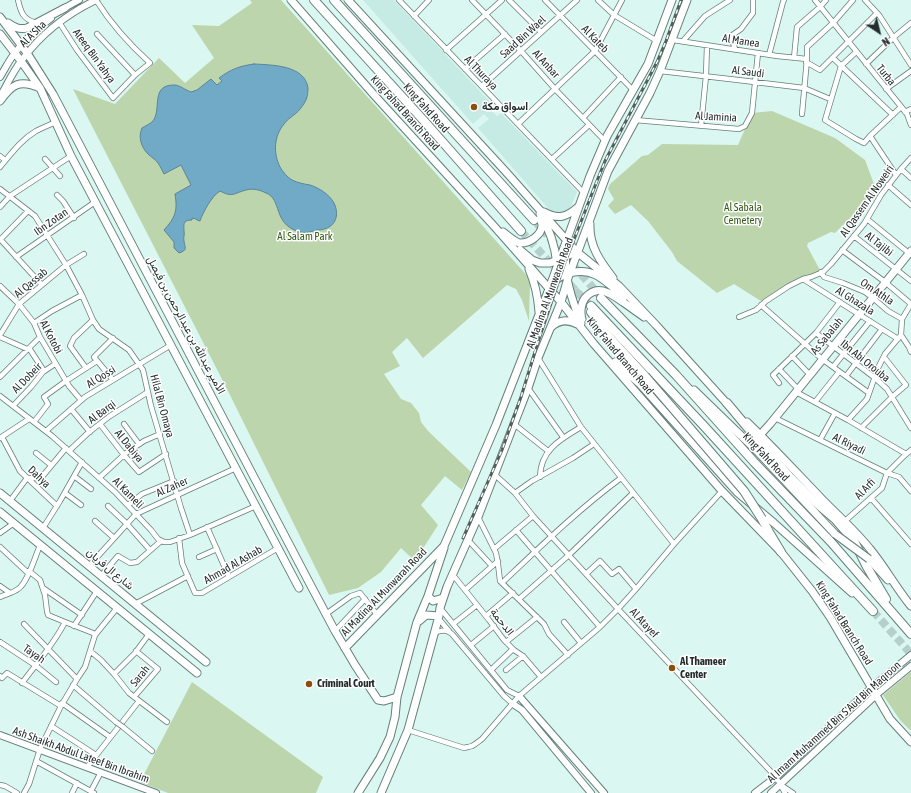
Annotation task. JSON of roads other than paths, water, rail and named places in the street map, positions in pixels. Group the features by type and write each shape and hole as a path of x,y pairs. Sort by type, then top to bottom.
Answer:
{"highway":[{"name":"King Fahd Road","path":"314,0 425,122 521,231"},
{"name":"King Fahd Road","path":"334,0 534,220"},
{"name":"King Fahd Road","path":"602,298 676,375 754,462 831,542 911,634"},
{"path":"781,552 744,491 645,376 610,338 591,309 699,420 873,612"},
{"path":"727,403 789,476 815,502 835,519 854,541 887,601 911,634"}],"main road":[{"name":"King Fahad Branch Road","path":"291,0 375,96 561,302 594,344 722,491 781,552 812,591 830,617 890,719 911,742"},
{"name":"Al Madina Al Munwarah Road","path":"358,793 380,758 390,737 395,717 397,697 417,622 428,596 444,546 496,425 560,260 579,205 605,141 648,64 672,0"},
{"name":"Al Madina Al Munwarah Road","path":"382,793 408,730 440,608 447,587 478,517 528,388 538,358 561,302 568,275 608,171 660,72 688,0"},
{"path":"352,1 577,252 619,286 727,403 845,521 883,565 902,595"},
{"path":"2,19 17,29 22,29 40,24 65,8"},
{"name":"الأمير عبدالله بن عبدالرحمن بن فيصل","path":"2,19 22,45 53,94 345,648"},
{"name":"الأمير عبدالله بن عبدالرحمن بن فيصل","path":"0,34 40,88 71,156 299,588"},
{"path":"0,101 10,89 18,85 26,83 40,88"},
{"path":"493,225 517,242 525,243 535,238 540,232 542,225 540,217 527,195"},
{"path":"527,195 550,232 554,248 568,275 573,300 582,327 594,344 639,383 737,492 774,523 873,612"},
{"path":"540,210 552,216 563,216 573,211 579,205"},
{"path":"591,216 590,231 594,248 619,286"},
{"path":"493,225 532,260 540,263 550,263 577,252"},
{"name":"As Sabalah","path":"760,435 896,269 910,254"},
{"path":"560,260 559,278 561,302"},
{"path":"527,264 536,289 539,315"},
{"path":"549,289 559,278 568,275 581,272 596,275 613,287 656,325"},
{"path":"594,344 581,316 581,307 583,300 594,291 601,290 608,292 656,325"},
{"path":"551,327 562,320 572,321 580,326"},
{"path":"676,375 692,388 759,453 835,534 869,559 911,606"},
{"name":"شارع ال فريان","path":"0,493 206,662"},
{"path":"0,512 196,673"},
{"name":"Al Madina Al Munwarah Road","path":"397,697 384,701 378,700 345,648 444,546"},
{"path":"428,596 433,601 443,598"},
{"path":"417,622 426,615 438,617"}],"street":[{"path":"18,0 23,16 30,21 40,24"},
{"path":"65,8 79,0"},
{"name":"Al A'Sha","path":"0,97 27,53 59,22 78,8 96,0"},
{"name":"Ateeq Bin Yahya","path":"59,22 77,50 113,98 135,75 150,63 132,47 104,14 96,0"},
{"name":"Al Thuraya","path":"399,0 584,193"},
{"path":"414,16 429,0"},
{"name":"Al Anbar","path":"472,0 605,141"},
{"path":"446,50 502,0"},
{"path":"509,0 541,32"},
{"name":"Al Kateb","path":"545,0 633,90"},
{"name":"Saad Bin Wael","path":"482,86 577,0"},
{"path":"598,0 614,15 657,40"},
{"path":"518,124 595,51 622,0"},
{"path":"683,41 705,16 730,0"},
{"path":"736,50 731,36 741,29 753,13 753,0"},
{"path":"769,55 784,0"},
{"name":"Turba","path":"814,0 905,112 911,125"},
{"path":"794,58 797,27 826,0"},
{"path":"802,114 807,47 833,23 852,0"},
{"path":"865,0 877,13 894,37 911,65"},
{"name":"Al Manea","path":"673,40 794,58 807,61 820,70 877,13"},
{"name":"Al A'Sha","path":"0,77 14,53 40,24"},
{"path":"866,64 894,37 910,26"},
{"path":"97,34 135,75"},
{"path":"465,69 505,34"},
{"path":"701,126 706,76 707,45"},
{"path":"856,52 841,66 825,120 864,143 901,107"},
{"name":"Al Jaminia","path":"635,120 739,129 745,126 752,113 758,53"},
{"path":"833,58 893,115"},
{"path":"886,89 911,70"},
{"name":"Al Saudi","path":"660,72 804,88 830,99"},
{"path":"583,118 621,77"},
{"path":"905,112 911,108"},
{"path":"0,167 24,139 36,131 56,122"},
{"path":"552,159 589,125"},
{"path":"870,136 896,175"},
{"path":"0,156 6,160"},
{"path":"0,207 10,196 71,156"},
{"name":"Al Qassem Al Noweiri","path":"739,317 756,310 789,286 802,279 811,277 821,272 831,264 864,224 888,185 900,169 911,158"},
{"path":"45,159 60,176"},
{"path":"900,169 911,178"},
{"path":"888,185 911,205"},
{"name":"Hilal Bin Omaya","path":"0,189 35,216 82,294 93,320 99,329 129,350 143,370 177,495 190,535"},
{"path":"57,195 63,201 74,218"},
{"name":"Ibn Zotan","path":"16,257 96,202"},
{"path":"28,211 0,240 42,285"},
{"path":"867,219 910,254"},
{"name":"Al Tajibi","path":"854,236 911,281"},
{"path":"842,250 886,282 911,304 909,311 902,319 899,337 884,357 867,399 848,420"},
{"name":"Al Qassab","path":"0,336 19,304 66,266 84,254"},
{"name":"Om Athla","path":"821,272 824,278 858,288 865,292 888,311 902,319"},
{"name":"Al Ghazala","path":"802,279 882,329 899,337 909,347 911,352"},
{"name":"Al Kotobi","path":"0,286 19,304 34,323 55,364 69,386 81,400"},
{"path":"34,323 82,294"},
{"path":"779,383 773,375 805,344 840,302"},
{"path":"761,305 822,359 869,393"},
{"path":"86,368 70,346 74,338 93,320"},
{"path":"833,367 870,321"},
{"path":"846,376 882,329"},
{"name":"Ibn Abi Orouba","path":"816,332 875,378 886,389 911,428"},
{"path":"0,336 28,349 44,371"},
{"path":"0,377 40,337"},
{"path":"113,338 94,357 113,380"},
{"name":"Al Qossi","path":"46,432 84,397 171,345"},
{"path":"792,356 810,375"},
{"path":"861,428 906,385 884,357"},
{"path":"538,358 581,427 674,544"},
{"path":"34,422 48,404 44,397 97,360"},
{"name":"Al Dobeir","path":"13,406 44,371 55,364"},
{"path":"779,369 797,391 906,454"},
{"path":"815,402 840,372"},
{"path":"528,388 563,437"},
{"name":"Al Barqi","path":"27,478 41,478 51,465 67,450 110,416 148,392"},
{"name":"Al Kameli","path":"0,397 29,418 82,462 115,492 161,541"},
{"path":"72,409 90,432"},
{"path":"820,440 835,413"},
{"path":"906,420 911,417"},
{"path":"1,438 29,418"},
{"name":"Al Riyadi","path":"775,418 887,473 899,477 911,491"},
{"name":"Al Dabiya","path":"100,424 124,455 140,472 166,454"},
{"path":"124,424 140,444"},
{"path":"514,424 548,451"},
{"path":"540,477 540,468 548,451 563,437 581,427"},
{"path":"99,478 124,455 144,441 160,434"},
{"name":"Dahya","path":"1,438 20,471 57,506"},
{"path":"515,494 532,481 573,458 594,444"},
{"name":"Al Arfi","path":"845,521 882,488 887,473 911,450"},
{"path":"36,453 51,465"},
{"path":"43,528 82,462"},
{"name":"Al Zaher","path":"88,566 136,514 236,468"},
{"name":"Al Atayef","path":"494,474 515,494 586,574 776,777 785,793"},
{"path":"74,476 91,488"},
{"path":"10,501 27,478"},
{"path":"502,583 598,494 621,478"},
{"name":"Al Zaher","path":"128,505 142,494 174,481"},
{"path":"408,730 464,748 471,746 482,739 519,696 600,627 636,589 722,491"},
{"path":"65,493 81,505"},
{"path":"519,599 569,555 633,493"},
{"path":"871,498 909,538 911,544"},
{"path":"108,506 127,524 150,550"},
{"path":"101,576 118,556 130,563 137,562 161,541 170,542 190,535 256,506"},
{"path":"494,550 533,516"},
{"path":"478,517 496,553 500,580 544,624 549,634 568,655"},
{"path":"95,521 114,538"},
{"path":"0,533 14,523"},
{"path":"207,527 229,577"},
{"path":"516,530 600,627"},
{"path":"135,604 188,576 182,563 179,538"},
{"path":"468,540 492,566"},
{"path":"0,597 18,589 23,584 40,545"},
{"path":"0,547 40,580 45,595 48,615 94,634"},
{"name":"Ahmad Al Ashab","path":"188,576 195,593 202,593 278,548"},
{"path":"200,557 217,549"},
{"path":"465,590 498,561"},
{"path":"586,574 600,561 612,574 619,569 636,589"},
{"name":"الدحمة","path":"453,575 506,642 523,656 541,677"},
{"path":"0,586 10,593"},
{"path":"43,588 82,615"},
{"path":"74,626 97,592"},
{"path":"326,614 350,596 360,593 375,612"},
{"path":"486,616 513,593"},
{"path":"335,631 365,599"},
{"path":"453,624 477,605"},
{"path":"24,793 29,784 40,750 61,705 85,667 94,634 117,608"},
{"path":"440,608 508,690 519,696 604,793"},
{"path":"438,617 504,696 522,710 591,793"},
{"path":"506,642 537,617"},
{"path":"22,682 48,648 64,622"},
{"path":"564,622 581,643"},
{"path":"24,624 77,679"},
{"path":"471,645 494,626"},
{"path":"434,633 443,630 449,631"},
{"path":"114,674 136,651 149,634"},
{"name":"Tayah","path":"0,642 35,665 56,682"},
{"path":"491,670 513,649"},
{"path":"90,651 102,660 129,693 167,722"},
{"name":"Sarah","path":"134,697 158,669 136,651"},
{"name":"Al Imam Muhammed Bin S'Aud Bin Maqroon","path":"756,793 776,777 871,688 911,655"},
{"path":"506,670 523,656"},
{"name":"Al Imam Muhammed Bin S'Aud Bin Maqroon","path":"771,793 876,695 911,666"},
{"path":"0,676 2,678 7,673 61,705 110,737"},
{"path":"73,686 152,751"},
{"path":"87,767 138,701"},
{"path":"51,726 96,755"},
{"name":"Ash Shaikh Abdul Lateef Bin Ibrahim","path":"0,735 101,772 138,790 156,793"},
{"path":"36,761 93,792 101,772"},
{"path":"72,793 77,783"},
{"path":"0,785 17,793"},
{"name":"Al Atayef","path":"781,785 792,793"}],"water":[{"path":"254,64 287,68 301,75 306,80 308,88 306,99 301,108 286,121 278,134 276,139 276,156 280,167 290,179 317,188 329,197 335,206 337,213 336,219 332,225 326,228 300,232 284,223 274,200 266,193 259,190 249,189 231,195 220,191 208,204 200,221 192,218 192,220 185,222 185,248 184,251 179,253 174,248 174,242 164,230 171,222 175,214 175,194 191,185 181,165 164,174 156,160 148,154 142,145 140,135 142,128 153,121 156,116 159,93 167,86 176,85 191,92 197,90 211,79 217,85 222,81 219,78 228,72 240,67"}],"tunnel":[{"path":"534,220 600,296"},
{"path":"521,231 591,306"},
{"path":"575,290 591,312"},
{"path":"873,611 911,654"}],"railway":[{"path":"463,538 502,450 564,265 605,161 657,62 681,0"}],"place":[{"name":"اسواق مكة","path":"474,107"},
{"name":"Al Thameer Center","path":"672,668"},
{"name":"Criminal Court","path":"309,684"}],"park label":[{"name":"Al Sabala Cemetery","path":"743,214"},
{"name":"Al Salam Park","path":"305,237"}]}
